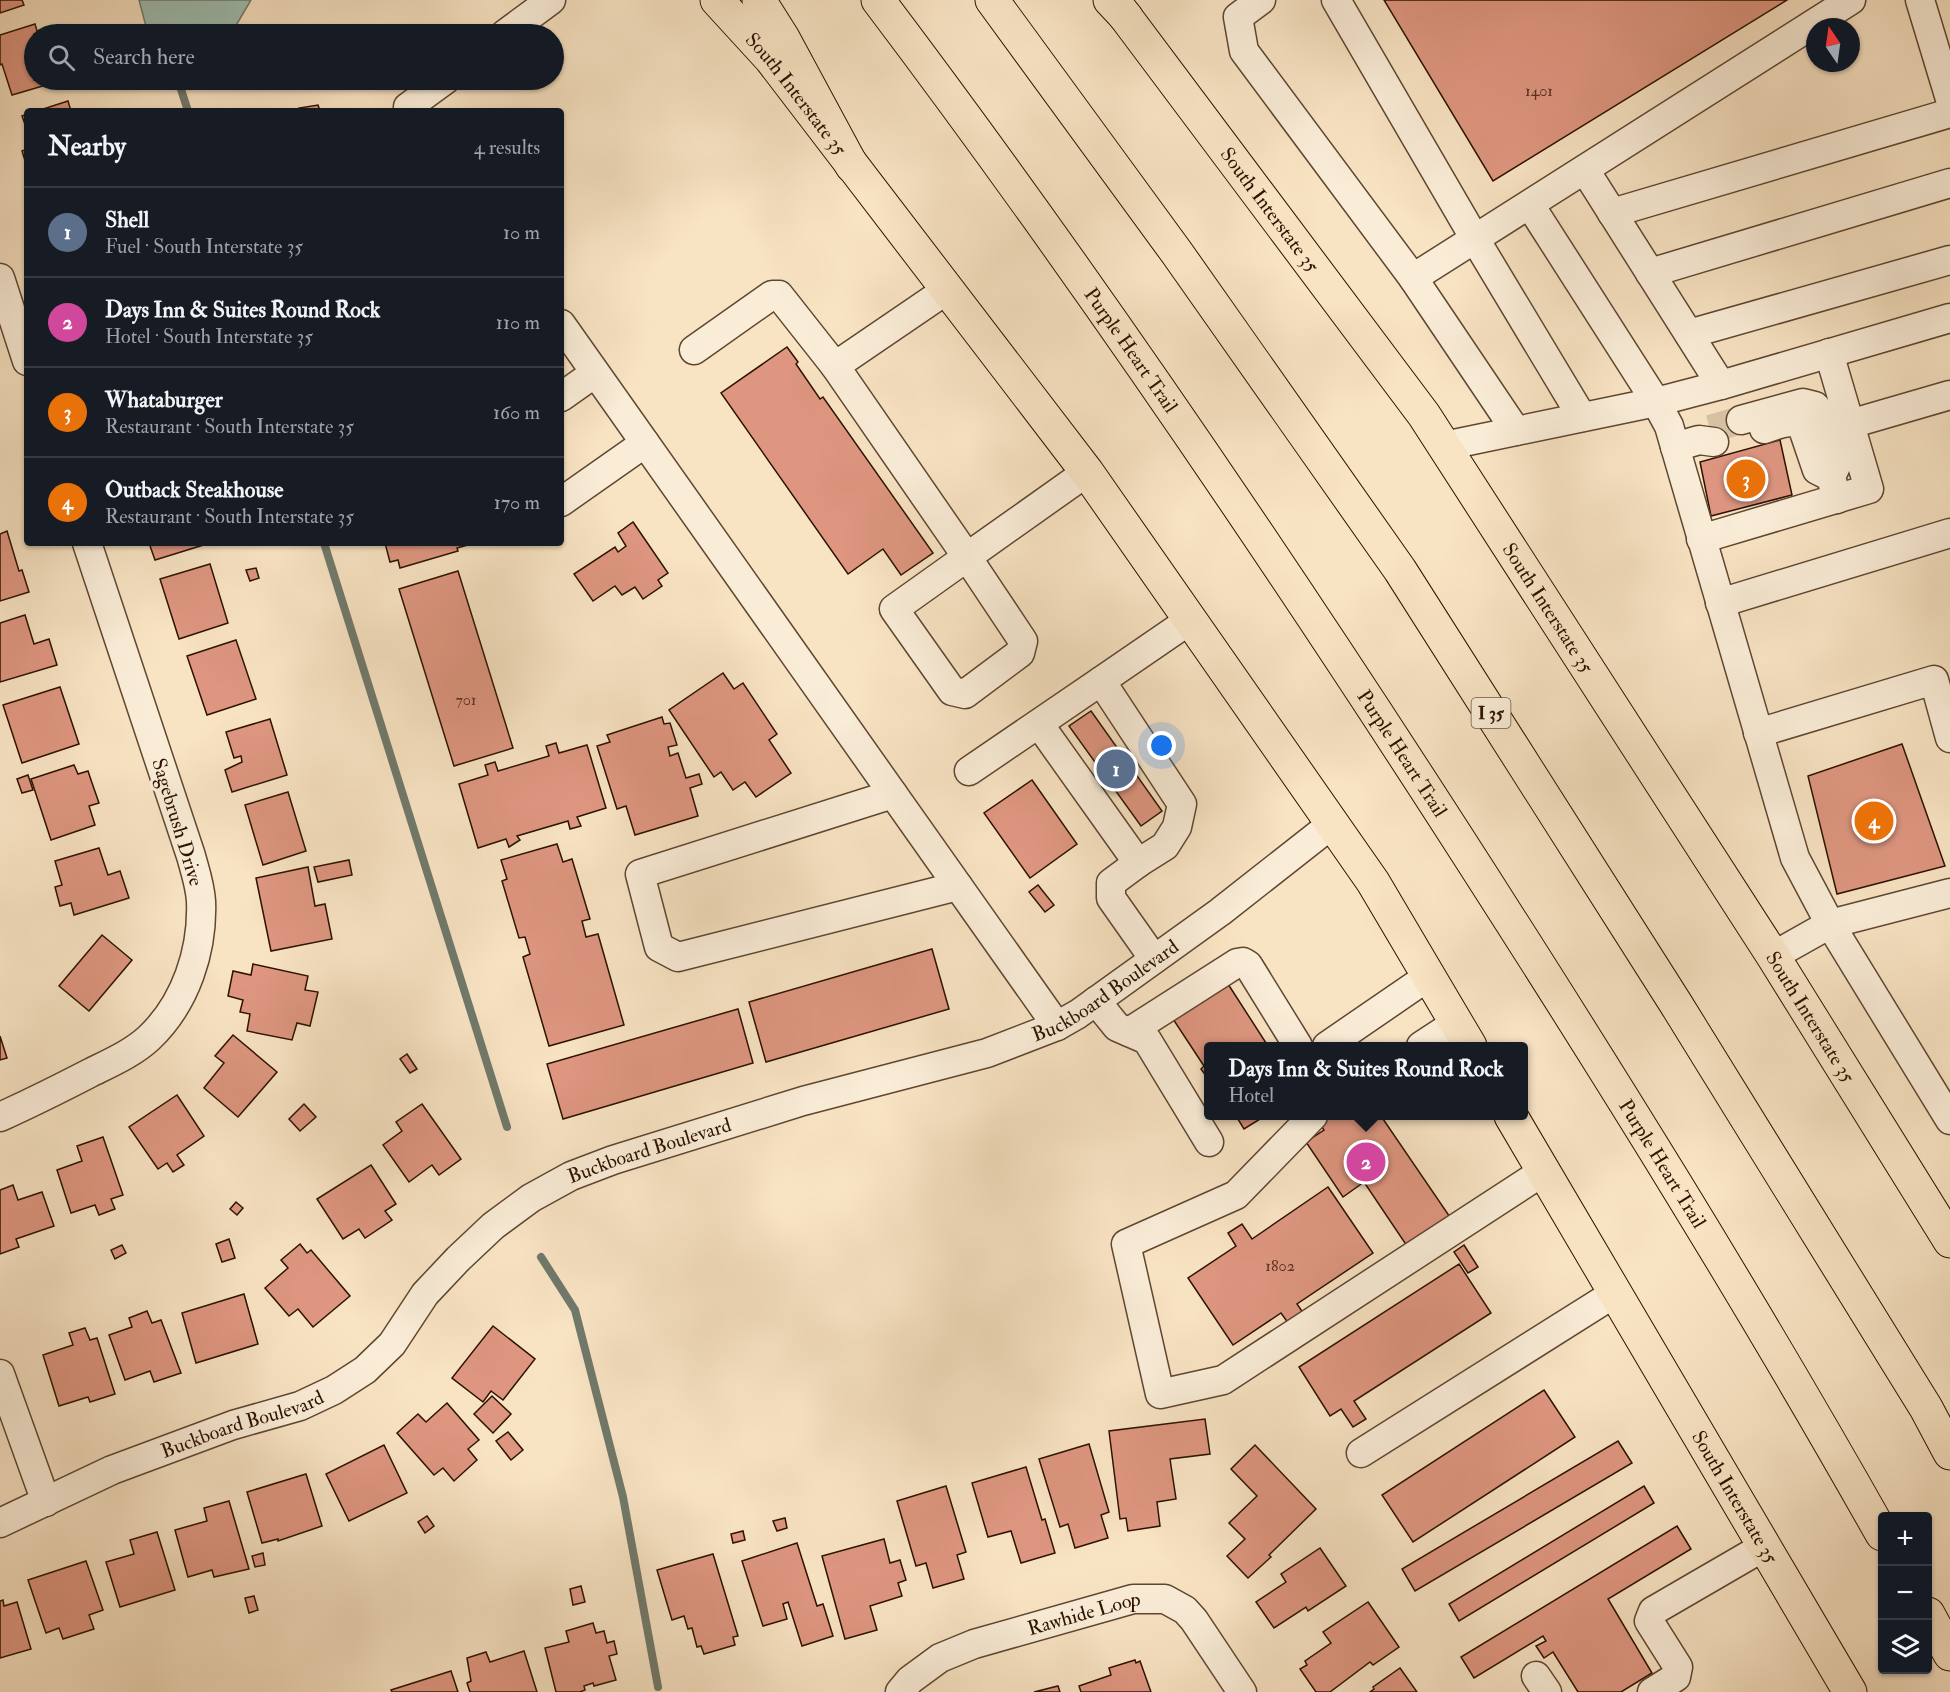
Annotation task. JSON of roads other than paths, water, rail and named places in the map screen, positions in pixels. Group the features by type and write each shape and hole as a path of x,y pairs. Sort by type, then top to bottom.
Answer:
{"main road":[{"name":"South Interstate 35","path":"717,0 771,59 1088,472 1373,882 1463,1035"},
{"path":"759,0 783,38 852,166"},
{"name":"Purple Heart Trail","path":"878,0 948,92 1127,341 1363,690 1679,1189 1878,1527"},
{"name":"I 35","path":"992,0 1177,253 1400,570 1676,1004 1920,1398 1950,1453"},
{"name":"South Interstate 35","path":"1116,6 1424,415 1773,956 1950,1241"},
{"name":"South Interstate 35","path":"1513,1120 1850,1692"},
{"path":"1931,1620 1950,1654"}],"street":[{"path":"519,24 551,0"},
{"path":"1261,0 1238,18 1244,51 1413,278 1515,431"},
{"path":"1336,0 1582,417"},
{"path":"1413,278 1851,0"},
{"path":"1920,0 1946,71 1950,99"},
{"path":"409,108 431,90"},
{"path":"1612,213 1950,113"},
{"path":"1585,170 1721,385"},
{"path":"1650,273 1950,183"},
{"path":"1530,205 1669,426 1700,440 1701,539 1796,858 1830,924 1950,1120"},
{"path":"1689,334 1950,260"},
{"path":"0,278 24,352"},
{"path":"835,366 948,289"},
{"path":"694,350 772,295 779,295 835,366 967,557 1023,640 1020,653 965,694 952,691 894,609 967,557 1088,472"},
{"path":"1444,446 1656,402 1950,318"},
{"path":"564,328 1057,1026"},
{"path":"1701,539 1834,488 1869,489 1829,353"},
{"path":"564,395 595,373"},
{"path":"1850,424 1950,395"},
{"path":"1743,427 1803,403 1815,406 1823,415 1837,464 1834,488"},
{"path":"564,500 645,443"},
{"path":"1720,603 1950,533"},
{"name":"Sagebrush Drive","path":"0,1117 123,1056 148,1039 177,1003 194,962 200,937 201,900 191,856 88,546"},
{"path":"969,771 1190,620"},
{"path":"1758,733 1934,680 1950,738"},
{"path":"1101,681 1182,804 1177,828 1165,846 1138,862 1111,883 1111,898 1154,959"},
{"path":"1039,724 1138,862"},
{"path":"893,794 640,874 659,947 678,957 958,886"},
{"name":"Buckboard Boulevard","path":"0,1523 112,1470 233,1425 300,1406 334,1390 365,1370 392,1344 425,1294 494,1226 531,1198 571,1176 613,1160 803,1101 987,1053 1057,1026 1096,1001 1220,912 1332,824"},
{"path":"1773,956 1830,924 1950,893"},
{"path":"1129,1032 1237,963 1243,962 1248,964 1295,1042"},
{"path":"1334,1042 1429,976"},
{"path":"1096,1001 1117,1027 1147,1040 1209,1142"},
{"path":"1438,1042 1463,1035"},
{"path":"1310,1120 1236,1195 1126,1244 1160,1394 1223,1380 1544,1171"},
{"path":"1361,1453 1615,1293"},
{"path":"0,1374 46,1502"},
{"path":"1652,1692 1676,1677 1678,1667 1649,1621 1650,1614 1765,1546"},
{"name":"Rawhide Loop","path":"900,1692 910,1680 940,1658 974,1644 1133,1599 1165,1599 1185,1610 1242,1692"}],"water":[{"path":"139,0 251,0 237,24 145,24"}],"waterway":[{"path":"181,90 187,108"},
{"path":"325,546 507,1127"},
{"path":"541,1257 575,1310 623,1497 658,1687"}],"tunnel":[{"path":"1710,429 1741,420"}],"place":[{"name":"Whataburger","path":"1746,479"},
{"name":"Shell","path":"1116,769"},
{"name":"Outback Steakhouse","path":"1874,821"},
{"name":"Days Inn & Suites Round Rock","path":"1366,1162"}]}
